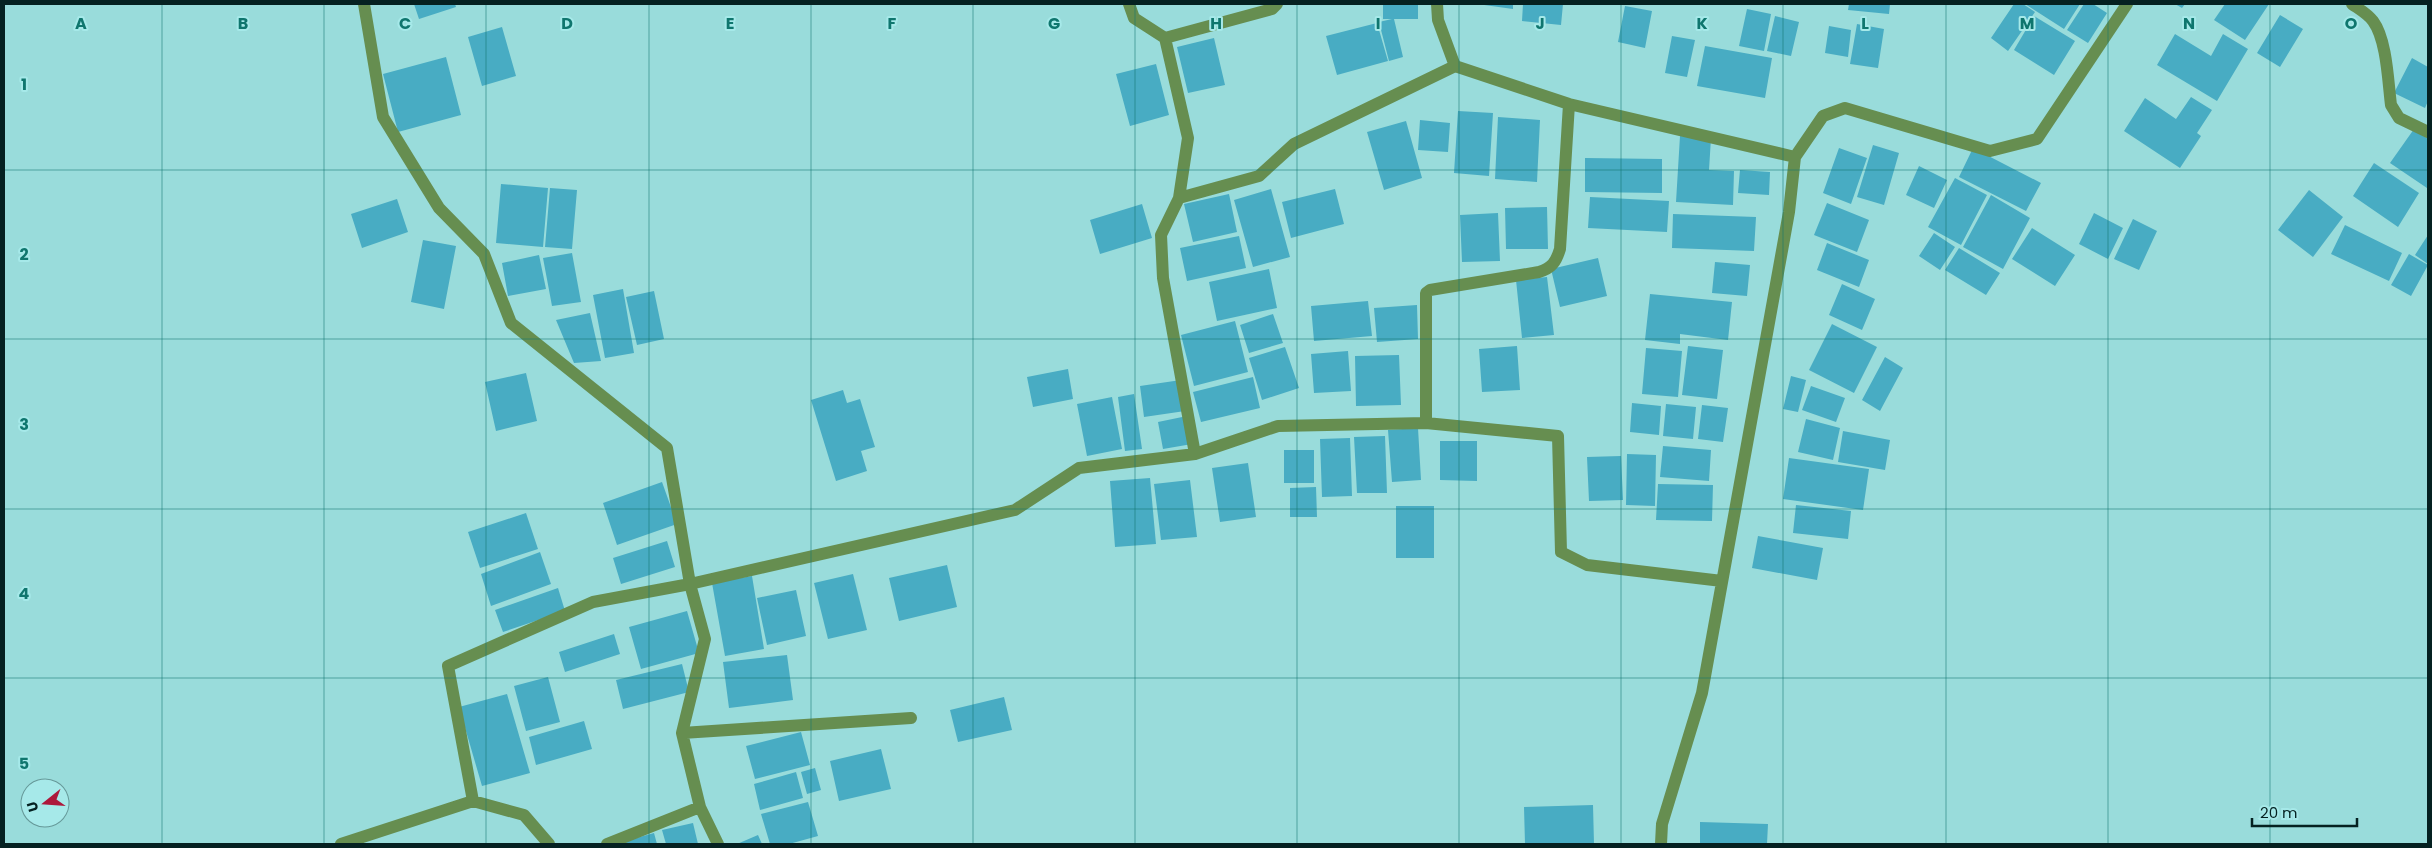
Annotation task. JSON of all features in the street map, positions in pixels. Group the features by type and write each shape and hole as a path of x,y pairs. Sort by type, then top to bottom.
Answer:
{"street":[{"path":"364,4 383,117 439,208 484,254 511,324 667,448 690,584 705,639 682,733 700,807 718,844"},
{"path":"1128,4 1134,18 1166,38 1188,138 1179,198 1161,235 1163,278 1195,454"},
{"path":"1166,38 1272,9 1277,4"},
{"path":"1437,4 1438,20 1455,66"},
{"path":"1661,844 1662,824 1702,693 1789,212 1795,157 1823,116 1846,108 1990,151 2037,139 2127,4"},
{"path":"2352,4 2372,20 2378,28 2382,40 2391,105 2395,114 2428,132"},
{"path":"1179,198 1259,176 1294,144 1455,66 1569,104 1795,157"},
{"path":"1426,423 1426,293 1430,290 1539,272 1547,270 1556,261 1560,249 1569,104"},
{"path":"473,801 448,666 593,602 690,584 1015,510 1079,468 1195,454 1278,426 1426,423 1558,436 1562,552 1587,565 1722,582"},
{"path":"682,733 911,718"},
{"path":"340,844 473,801 524,815 549,844"},
{"path":"606,844 700,807"}],"building":[{"path":"414,4 455,4 456,7 419,19"},
{"path":"1383,4 1418,4 1418,19 1394,19 1403,57 1389,61 1379,22 1392,19 1383,19"},
{"path":"1477,4 1513,4 1513,9"},
{"path":"1523,4 1563,4 1561,25 1522,21"},
{"path":"1849,4 1890,4 1889,14 1848,10"},
{"path":"2014,4 2023,4 2035,12 2008,51 1991,38"},
{"path":"2025,4 2080,4 2064,29"},
{"path":"2084,4 2093,4 2107,13 2088,43 2067,30"},
{"path":"2175,4 2185,4 2182,8"},
{"path":"2225,4 2269,4 2245,40 2214,20"},
{"path":"1625,6 1652,11 1645,48 1618,42"},
{"path":"1747,9 1771,14 1764,51 1739,46"},
{"path":"2280,15 2303,29 2280,67 2257,53"},
{"path":"1775,16 1799,22 1791,56 1767,51"},
{"path":"2034,16 2075,41 2054,75 2014,50"},
{"path":"1377,23 1388,61 1337,75 1326,36"},
{"path":"1857,24 1884,29 1878,68 1850,64"},
{"path":"1829,26 1851,30 1848,57 1825,53"},
{"path":"502,27 516,76 482,86 468,37"},
{"path":"2175,34 2211,56 2223,34 2248,49 2217,101 2157,65"},
{"path":"1672,36 1695,40 1687,77 1665,73"},
{"path":"1214,38 1225,85 1188,93 1177,47"},
{"path":"1705,46 1772,58 1765,98 1697,86"},
{"path":"446,57 461,115 398,132 383,74"},
{"path":"2412,58 2428,67 2428,101 2425,108 2394,93"},
{"path":"1156,64 1169,115 1130,126 1116,74"},
{"path":"2191,97 2212,110 2197,133 2201,136 2180,168 2124,131 2145,98 2176,119"},
{"path":"1458,111 1493,113 1489,176 1454,173"},
{"path":"1498,117 1540,120 1537,182 1495,179"},
{"path":"1420,120 1450,123 1448,152 1418,150"},
{"path":"1406,121 1422,178 1384,190 1367,132"},
{"path":"2414,129 2428,139 2427,188 2390,163"},
{"path":"1680,136 1711,138 1709,170 1734,171 1733,205 1676,202"},
{"path":"1873,145 1899,153 1884,205 1857,197"},
{"path":"1839,148 1867,158 1851,204 1823,193"},
{"path":"1973,148 2041,183 2026,211 1959,177"},
{"path":"1585,158 1662,159 1662,193 1585,192"},
{"path":"2374,163 2419,193 2398,227 2353,196"},
{"path":"1919,166 1947,180 1934,208 1906,195"},
{"path":"1740,170 1770,172 1769,195 1738,193"},
{"path":"1955,178 1987,195 1961,245 1928,227"},
{"path":"501,184 548,188 543,247 496,243"},
{"path":"550,188 577,190 572,249 545,247"},
{"path":"1271,189 1290,257 1253,267 1234,200"},
{"path":"1335,189 1344,224 1291,238 1282,202"},
{"path":"2309,190 2343,217 2313,257 2278,230"},
{"path":"1229,194 1237,232 1193,242 1184,204"},
{"path":"1991,195 2030,218 2003,269 1963,247"},
{"path":"1590,197 1669,201 1667,232 1588,228"},
{"path":"397,199 408,232 362,248 351,214"},
{"path":"1827,203 1869,220 1857,252 1814,235"},
{"path":"1142,204 1152,238 1100,254 1090,220"},
{"path":"1547,207 1548,249 1506,249 1505,208"},
{"path":"1498,213 1500,261 1462,262 1460,215"},
{"path":"2094,213 2123,228 2108,259 2079,244"},
{"path":"1673,214 1756,217 1754,251 1672,248"},
{"path":"2133,219 2157,231 2139,270 2114,259"},
{"path":"2345,225 2402,253 2389,281 2331,254"},
{"path":"2032,228 2075,255 2055,286 2012,259"},
{"path":"1934,233 1955,247 1940,270 1919,256"},
{"path":"2428,235 2428,264 2415,255"},
{"path":"1239,236 1246,268 1187,281 1180,248"},
{"path":"423,240 456,246 444,309 411,302"},
{"path":"1827,243 1869,260 1859,287 1817,270"},
{"path":"1959,248 2000,273 1986,295 1945,270"},
{"path":"572,253 581,302 552,306 543,258"},
{"path":"2409,254 2428,265 2411,296 2391,285"},
{"path":"539,255 546,289 508,296 502,263"},
{"path":"1598,258 1607,296 1560,307 1551,269"},
{"path":"1715,262 1750,265 1747,296 1712,293"},
{"path":"1269,269 1277,308 1217,321 1209,282"},
{"path":"1547,277 1554,335 1522,338 1516,280"},
{"path":"1842,284 1875,299 1862,330 1829,315"},
{"path":"623,289 634,353 605,358 593,295"},
{"path":"654,291 664,339 637,345 626,297"},
{"path":"1650,294 1732,302 1728,340 1680,334 1680,344 1645,340"},
{"path":"1368,301 1372,336 1314,341 1311,306"},
{"path":"1417,305 1418,339 1377,342 1374,308"},
{"path":"590,313 601,361 574,363 556,320"},
{"path":"1273,314 1283,343 1249,353 1240,325"},
{"path":"1235,321 1248,372 1194,386 1181,335"},
{"path":"1832,324 1877,347 1854,393 1809,370"},
{"path":"1517,346 1520,390 1482,392 1479,349"},
{"path":"1688,346 1723,350 1717,399 1682,395"},
{"path":"1285,347 1299,388 1262,400 1249,358"},
{"path":"1646,348 1682,351 1678,397 1642,394"},
{"path":"1348,351 1351,391 1314,393 1311,354"},
{"path":"1399,355 1401,405 1356,406 1355,356"},
{"path":"1885,357 1903,368 1880,411 1862,400"},
{"path":"1068,369 1073,399 1033,407 1027,377"},
{"path":"526,373 537,421 496,431 485,382"},
{"path":"1791,376 1806,380 1798,412 1783,409"},
{"path":"1253,377 1260,408 1201,422 1193,392"},
{"path":"1181,380 1185,411 1144,417 1140,386"},
{"path":"1811,386 1845,398 1836,422 1802,410"},
{"path":"843,390 847,403 860,399 875,447 861,451 867,471 836,481 811,400"},
{"path":"1134,394 1142,449 1125,451 1118,397"},
{"path":"1112,397 1122,449 1087,456 1077,404"},
{"path":"1632,403 1661,406 1659,435 1630,432"},
{"path":"1666,404 1696,407 1693,439 1663,436"},
{"path":"1702,405 1728,408 1723,442 1698,439"},
{"path":"1187,416 1192,444 1163,449 1158,422"},
{"path":"1806,419 1840,428 1833,460 1798,452"},
{"path":"1418,428 1421,480 1392,482 1388,430"},
{"path":"1843,431 1890,440 1885,470 1838,462"},
{"path":"1385,436 1387,493 1357,493 1354,437"},
{"path":"1350,438 1352,496 1322,497 1320,439"},
{"path":"1440,441 1477,441 1477,481 1440,480"},
{"path":"1663,446 1711,450 1709,481 1660,477"},
{"path":"1284,450 1314,450 1314,483 1284,483"},
{"path":"1627,454 1656,455 1655,506 1626,505"},
{"path":"1621,456 1623,500 1589,501 1587,457"},
{"path":"1789,458 1869,469 1863,510 1783,499"},
{"path":"1248,463 1256,517 1220,522 1212,468"},
{"path":"1150,478 1156,544 1115,547 1110,481"},
{"path":"1190,480 1197,537 1161,540 1154,484"},
{"path":"662,482 677,524 617,545 603,503"},
{"path":"1658,484 1713,485 1712,521 1656,520"},
{"path":"1316,487 1317,517 1290,517 1290,488"},
{"path":"1796,505 1851,511 1848,539 1793,533"},
{"path":"1396,506 1434,506 1434,558 1396,558"},
{"path":"526,513 538,549 480,568 468,532"},
{"path":"1758,536 1823,548 1817,580 1752,568"},
{"path":"667,541 675,567 621,584 613,558"},
{"path":"540,552 551,584 491,606 481,574"},
{"path":"947,565 957,607 899,621 889,578"},
{"path":"853,574 867,630 828,639 814,583"},
{"path":"752,576 764,649 725,656 712,583"},
{"path":"558,588 565,611 503,632 495,610"},
{"path":"796,590 806,636 767,645 757,598"},
{"path":"687,611 699,653 641,669 629,627"},
{"path":"614,634 620,654 565,672 559,652"},
{"path":"787,655 793,700 729,708 723,662"},
{"path":"682,664 689,692 623,709 616,680"},
{"path":"548,677 560,722 526,731 514,686"},
{"path":"507,694 530,773 482,786 459,707"},
{"path":"1004,697 1012,730 958,742 950,710"},
{"path":"584,721 592,749 536,765 529,737"},
{"path":"801,732 810,765 755,779 746,746"},
{"path":"881,749 891,789 839,801 830,761"},
{"path":"815,768 821,790 807,794 801,772"},
{"path":"796,772 803,798 760,810 754,784"},
{"path":"808,802 818,836 789,844 770,844 761,814"},
{"path":"1593,805 1594,844 1525,844 1524,807"},
{"path":"1700,822 1768,824 1767,844 1700,844"},
{"path":"693,823 698,844 666,844 662,830"},
{"path":"654,833 657,844 622,844 622,842"},
{"path":"758,835 762,844 737,844"}]}
